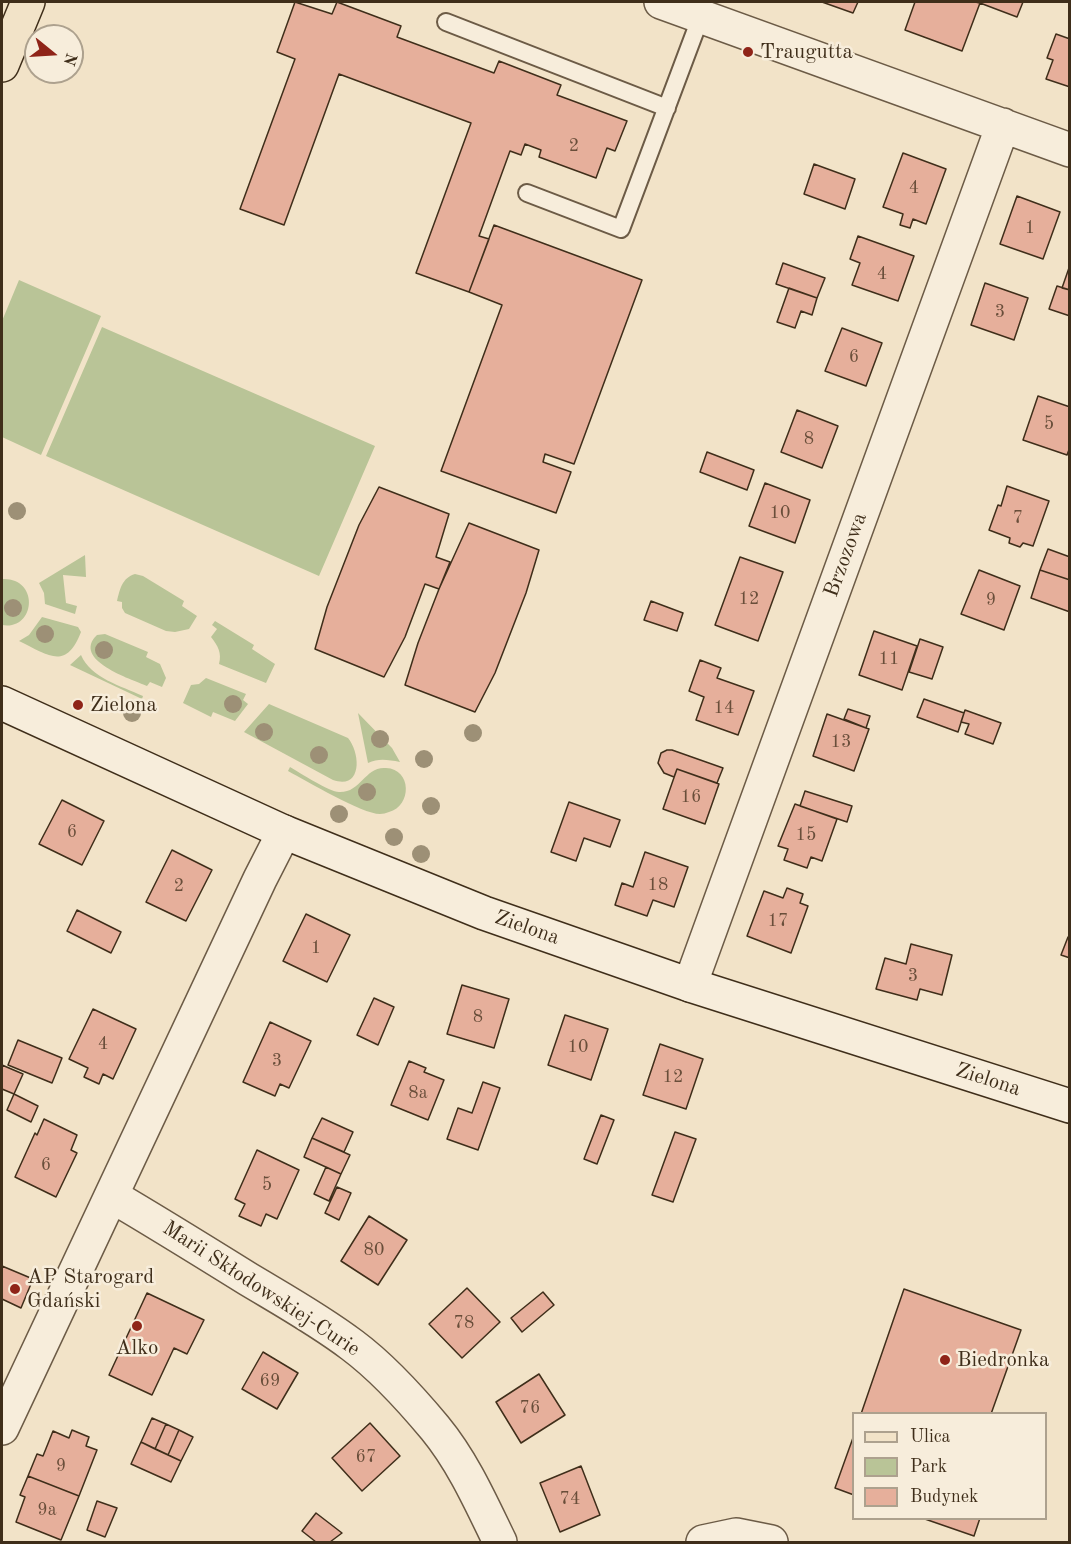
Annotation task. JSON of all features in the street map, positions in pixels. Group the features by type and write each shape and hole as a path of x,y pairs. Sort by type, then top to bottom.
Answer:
{"main road":[{"path":"2,65 28,2"}],"street":[{"path":"662,2 1070,150"},
{"name":"Brzozowa","path":"695,972 1003,125"},
{"name":"Zielona","path":"2,704 284,832 484,913 695,972 1070,1106"},
{"path":"2,1428 284,832"},
{"name":"Marii Skłodowskiej-Curie","path":"112,1197 317,1321 352,1345 383,1371 437,1430 456,1458 500,1542"},
{"path":"703,1542 736,1535 771,1542"}],"lane":[{"path":"527,194 621,229 701,16"},
{"path":"446,22 667,108"}],"green space":[{"path":"19,280 101,316 41,455 2,437 2,321"},
{"path":"102,327 375,446 319,576 46,456"},
{"path":"85,555 86,577 63,575 66,603 77,606 75,614 45,604 44,593 39,583"},
{"path":"135,574 143,576 184,601 182,606 197,616 189,629 166,631 125,613 122,602 117,601 118,597 124,581"},
{"path":"2,579 14,581 23,586 28,594 27,613 22,620 13,625 2,625"},
{"path":"42,617 78,627 81,632 69,652 62,656 47,655 19,641 29,635"},
{"path":"215,621 254,645 252,649 275,664 266,683 219,664 219,650 211,637 217,629 212,625"},
{"path":"105,634 148,652 146,657 160,664 166,678 162,687 150,682 147,686 129,679 97,660 92,653 91,644 97,635"},
{"path":"81,655 92,670 116,685 143,696 142,699 70,665"},
{"path":"206,678 246,694 243,700 248,704 235,721 213,712 211,717 183,703 191,685 199,684"},
{"path":"269,704 348,738 357,761 354,775 343,782 333,780 244,732"},
{"path":"358,713 392,748 400,762 380,760 368,763"},
{"path":"290,767 322,786 339,792 353,788 379,768 395,770 401,774 404,781 405,796 397,808 382,814 372,813 288,771"}],"building":[{"path":"295,2 332,14 337,2 401,26 397,37 494,73 499,61 561,85 557,95 627,121 615,151 607,148 596,178 539,157 541,150 525,144 521,155 510,151 479,236 489,239 469,292 416,273 471,123 339,74 284,225 240,209 295,59 277,52"},
{"path":"822,2 858,2 853,13"},
{"path":"915,2 980,3 962,51 905,30"},
{"path":"980,2 1023,2 1017,17"},
{"path":"1056,34 1070,39 1070,87 1046,79 1053,60 1047,58"},
{"path":"903,153 946,169 926,224 913,219 910,228 900,225 903,214 883,207"},
{"path":"814,164 855,179 845,209 804,194"},
{"path":"1017,196 1060,212 1043,259 1000,244"},
{"path":"494,225 642,280 574,464 545,454 543,462 571,472 556,513 441,471 502,305 469,292"},
{"path":"858,236 914,256 898,301 852,285 860,263 850,259"},
{"path":"783,263 825,278 817,298 776,284"},
{"path":"1070,265 1070,290 1062,288"},
{"path":"985,283 1028,298 1014,340 971,325"},
{"path":"1057,286 1070,290 1070,316 1049,309"},
{"path":"789,288 817,298 812,315 801,311 795,328 777,322"},
{"path":"842,328 882,343 866,386 825,371"},
{"path":"1038,396 1070,407 1070,447 1067,455 1023,440"},
{"path":"797,410 838,426 822,468 781,452"},
{"path":"707,452 754,470 747,490 700,472"},
{"path":"765,483 810,500 795,543 749,526"},
{"path":"1007,486 1049,501 1033,546 1023,543 1020,547 1009,543 1010,538 989,530 998,505 1001,506"},
{"path":"379,487 449,514 436,557 450,562 439,589 425,584 405,637 384,677 315,649 327,607 359,525"},
{"path":"469,523 539,550 526,593 495,673 475,712 405,685 439,589"},
{"path":"1048,549 1070,557 1070,580 1040,570"},
{"path":"740,557 783,572 758,641 715,625"},
{"path":"979,570 1020,586 1004,630 961,614"},
{"path":"1040,570 1070,580 1070,612 1031,598"},
{"path":"651,601 683,613 677,631 644,620"},
{"path":"874,631 917,646 902,690 859,675"},
{"path":"920,639 943,647 932,679 909,672"},
{"path":"700,660 721,668 717,678 754,691 738,735 696,720 704,697 689,691"},
{"path":"924,699 964,713 958,732 917,717"},
{"path":"848,709 870,716 866,728 844,719"},
{"path":"965,710 1001,723 993,744 965,734 969,724 961,722"},
{"path":"827,714 869,729 854,771 813,756"},
{"path":"667,750 723,768 717,783 677,769 674,777 664,773 658,763 661,753"},
{"path":"677,769 719,784 705,824 663,809"},
{"path":"805,791 852,806 847,822 800,806"},
{"path":"62,800 104,821 82,865 39,844"},
{"path":"569,802 620,820 610,847 584,838 576,861 551,852"},
{"path":"795,804 837,819 822,861 811,857 807,868 784,860 788,849 778,846"},
{"path":"172,850 212,870 186,921 146,902"},
{"path":"645,852 688,867 674,907 653,900 647,916 615,905 622,883 633,887"},
{"path":"787,888 803,894 800,903 808,906 791,953 747,936 764,891 783,898"},
{"path":"77,910 121,932 111,953 67,931"},
{"path":"306,914 350,935 327,982 283,961"},
{"path":"1068,937 1070,938 1070,958 1061,955"},
{"path":"911,944 952,955 942,995 920,989 917,1000 876,989 885,958 906,964"},
{"path":"462,985 509,999 494,1048 447,1034"},
{"path":"374,998 394,1007 378,1045 357,1035"},
{"path":"93,1009 136,1029 113,1079 103,1074 99,1084 84,1077 88,1068 69,1059"},
{"path":"565,1015 608,1029 591,1080 548,1065"},
{"path":"270,1022 311,1041 289,1088 280,1084 275,1096 243,1082"},
{"path":"18,1040 62,1058 52,1083 8,1065"},
{"path":"660,1044 703,1059 686,1109 643,1095"},
{"path":"409,1061 426,1068 424,1072 444,1080 428,1120 391,1105"},
{"path":"2,1065 23,1074 14,1094 2,1089"},
{"path":"483,1082 500,1088 478,1150 447,1139 458,1108 472,1113"},
{"path":"14,1094 38,1106 31,1122 7,1110"},
{"path":"601,1115 614,1120 597,1164 584,1159"},
{"path":"322,1118 353,1132 344,1152 312,1138"},
{"path":"44,1119 77,1135 71,1150 77,1153 56,1197 15,1177"},
{"path":"675,1132 696,1139 673,1202 652,1195"},
{"path":"312,1138 350,1155 341,1174 304,1157"},
{"path":"257,1150 299,1170 277,1219 266,1214 261,1226 239,1216 245,1204 235,1199"},
{"path":"326,1167 341,1174 329,1201 314,1194"},
{"path":"337,1187 351,1193 339,1220 325,1213"},
{"path":"369,1216 407,1240 378,1285 341,1261"},
{"name":"AP Starogard Gdański","path":"2,1266 33,1279 21,1308 2,1299"},
{"path":"467,1288 500,1322 462,1358 429,1324"},
{"name":"Biedronka","path":"904,1289 1021,1330 992,1412 862,1412"},
{"path":"543,1292 554,1305 522,1332 511,1318"},
{"path":"147,1293 204,1320 187,1354 174,1348 152,1395 109,1375"},
{"path":"263,1352 298,1373 277,1409 242,1389"},
{"path":"539,1374 565,1415 521,1443 496,1402"},
{"path":"152,1418 166,1424 155,1449 141,1442"},
{"path":"370,1423 400,1456 362,1491 332,1458"},
{"path":"166,1424 179,1430 168,1455 155,1449"},
{"path":"72,1430 89,1437 86,1446 97,1450 79,1496 28,1476 37,1454 43,1456 53,1431 69,1438"},
{"path":"179,1430 193,1437 181,1461 168,1455"},
{"path":"852,1441 852,1494 835,1488"},
{"path":"141,1442 181,1461 171,1482 131,1464"},
{"path":"581,1466 600,1515 560,1532 540,1483"},
{"path":"28,1476 79,1496 61,1540 16,1522 25,1497 20,1495"},
{"path":"97,1501 117,1508 105,1537 87,1530"},
{"path":"316,1513 342,1533 330,1542 316,1542 302,1531"},
{"path":"928,1520 979,1520 974,1536"}],"place":[{"name":"Traugutta","path":"748,52"},
{"name":"Zielona","path":"78,705"},
{"name":"AP Starogard Gdański","path":"15,1289"},
{"name":"Alko","path":"137,1326"},
{"name":"Biedronka","path":"945,1360"}]}
